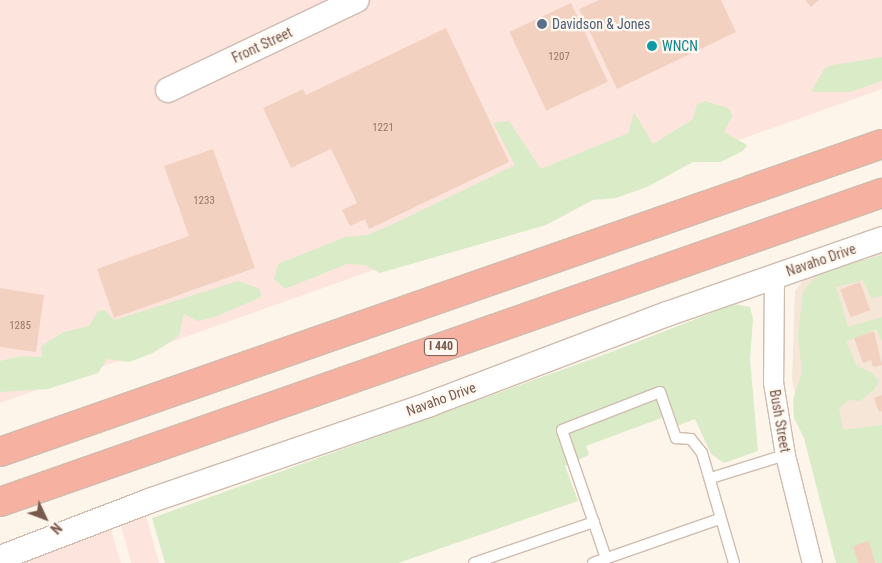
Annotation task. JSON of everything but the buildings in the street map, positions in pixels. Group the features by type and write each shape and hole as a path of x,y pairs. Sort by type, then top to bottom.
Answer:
{"highway":[{"path":"0,452 882,144"},
{"name":"I 440","path":"0,502 882,193"}],"street":[{"name":"Front Street","path":"168,90 357,0"},
{"name":"Navaho Drive","path":"0,558 130,507 430,404 774,276 882,238"},
{"name":"Bush Street","path":"774,276 773,382 785,455 812,563"}],"lane":[{"path":"606,558 562,430 660,392 676,438 690,439 702,453 711,478 719,519 734,563"},
{"path":"711,478 785,455"},
{"path":"593,563 719,519"},
{"path":"474,563 594,522"}],"shaded area":[{"path":"0,0 882,0 882,89 0,403"},
{"path":"882,249 882,563 838,563 792,380 795,291 807,275"},
{"path":"145,512 159,563 131,563 120,521"},
{"path":"109,524 121,563 0,563"}],"green space":[{"path":"882,57 882,81 850,92 811,92 824,69 832,65"},
{"path":"705,101 728,108 733,115 724,132 747,145 743,151 721,162 693,162 647,187 616,198 593,200 546,225 380,273 365,265 347,264 285,289 274,279 278,264 345,237 367,235 515,165 493,123 509,121 541,169 628,133 634,112 653,144 693,119 697,104"},
{"path":"882,255 882,296 871,298 863,280 836,287 848,327 882,317 882,341 876,329 846,342 857,366 872,373 879,381 874,390 860,401 849,400 839,408 843,430 882,425 882,563 836,563 804,438 794,418 793,400 802,372 798,336 803,291 819,273"},
{"path":"238,281 260,289 261,297 215,317 197,321 184,314 179,336 153,353 129,362 107,359 98,373 48,389 0,392 0,361 21,356 42,357 41,346 64,332 89,326 98,311 105,310 114,320"},
{"path":"734,304 750,307 753,319 750,359 758,451 724,463 711,454 695,419 669,429 664,417 586,446 589,455 565,466 578,501 398,563 165,563 152,518 614,351"}],"place":[{"name":"Davidson & Jones","path":"542,24"},
{"name":"WNCN","path":"652,46"}]}
